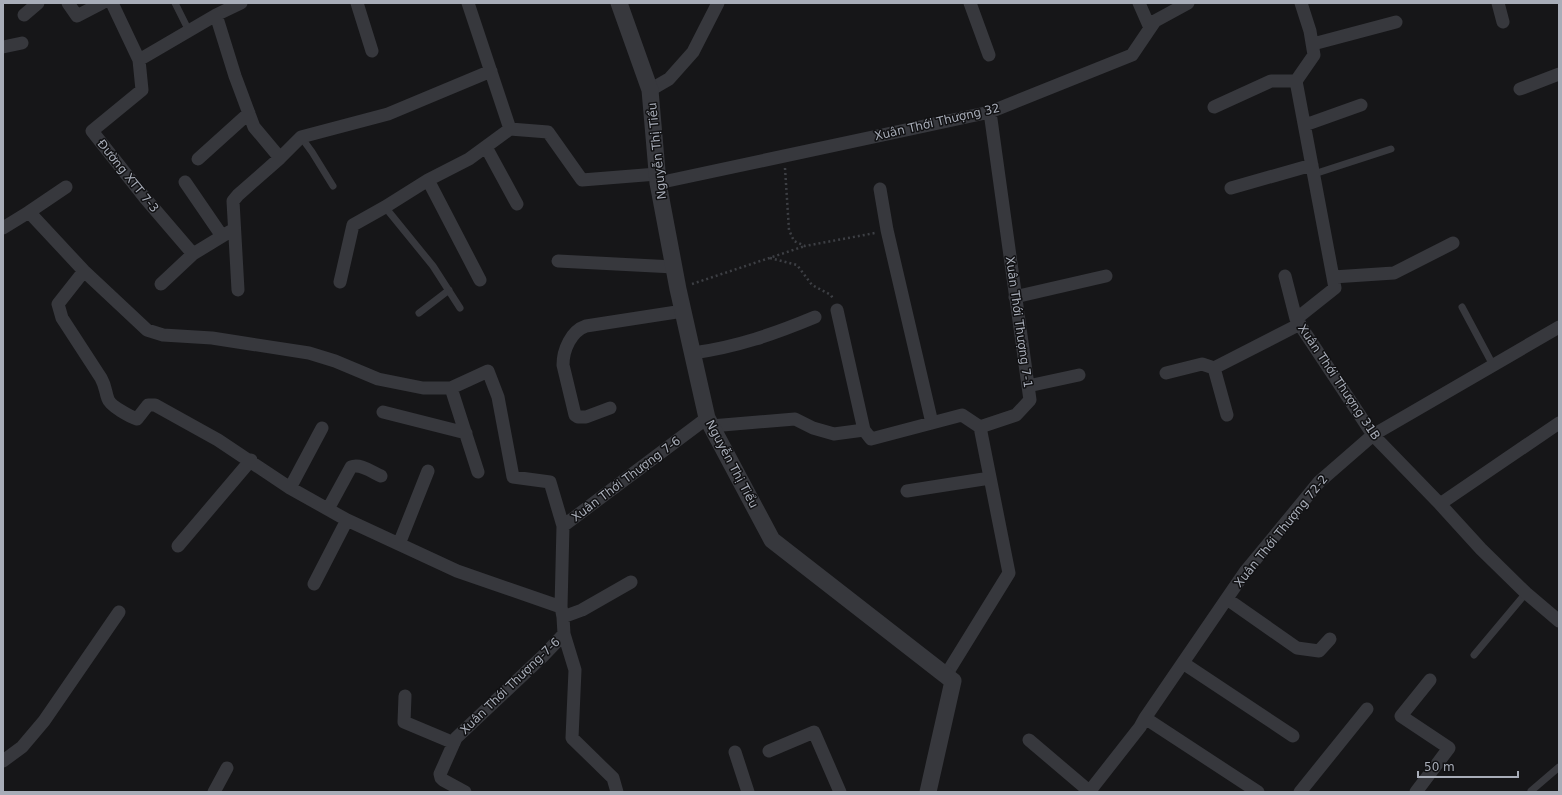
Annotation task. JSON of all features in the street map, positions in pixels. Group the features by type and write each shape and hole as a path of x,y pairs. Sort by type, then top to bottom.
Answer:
{"street":[{"path":"24,15 38,3"},
{"path":"68,3 77,16 102,3"},
{"path":"112,3 139,60 216,15 241,3"},
{"path":"357,3 372,51"},
{"path":"340,282 353,225 428,180 469,159 510,129 468,3"},
{"name":"Nguyễn Thị Tiểu","path":"619,3 650,90 658,178 678,289 709,422 772,540 946,675"},
{"path":"650,90 669,79 693,52 718,3"},
{"path":"970,3 989,54"},
{"path":"1139,3 1150,28"},
{"name":"Xuân Thới Thượng 32","path":"510,129 548,132 582,180 658,178 784,156 990,112 1132,55 1155,21 1188,3"},
{"path":"1214,107 1271,81 1296,81 1314,55 1310,31 1301,3"},
{"path":"1498,3 1503,22"},
{"path":"216,15 254,127 280,158"},
{"path":"1313,44 1396,22"},
{"path":"3,47 22,43"},
{"name":"Đường XTT 7-3","path":"139,60 142,90 92,131 144,198 193,254"},
{"path":"238,290 233,201 301,137 388,114 491,71"},
{"path":"1520,89 1559,74"},
{"name":"Xuân Thới Thượng 31B","path":"1296,81 1335,288 1298,321 1373,435 1481,549 1526,593 1559,621"},
{"path":"1305,125 1361,105"},
{"name":"Xuân Thới Thượng 7-1","path":"980,427 1016,414 1030,400 990,112"},
{"path":"198,159 249,113"},
{"path":"486,147 517,204"},
{"path":"1231,188 1313,170"},
{"path":"428,180 480,280"},
{"path":"185,182 222,236"},
{"path":"3,228 66,187"},
{"path":"880,189 887,230 932,423"},
{"path":"29,212 84,271 147,330 162,334 238,341 309,353 335,361 378,379 423,388 451,388 488,371 498,397 513,477 550,482 563,526"},
{"path":"161,284 193,254 234,229"},
{"path":"1333,277 1394,273 1453,243"},
{"path":"558,261 674,266"},
{"path":"84,271 58,304 62,318 106,387 110,403 137,419 148,405 155,405 218,440 251,460 290,488 347,520 457,570 562,612 582,610 631,582"},
{"path":"1015,297 1106,276"},
{"path":"1166,373 1202,364 1214,368 1298,321 1285,276"},
{"path":"837,310 864,430 871,439 962,415 980,427 1009,573 946,675 953,681 928,792"},
{"path":"610,408 586,417 578,417 575,415 563,356 575,332 586,326 683,311"},
{"path":"693,353 746,343 815,317"},
{"name":"Xuân Thới Thượng 72-2","path":"1089,792 1140,727 1245,572 1319,482 1373,435 1559,327"},
{"path":"1214,368 1227,415"},
{"path":"1028,386 1079,375"},
{"path":"451,388 478,472"},
{"path":"383,412 466,433"},
{"path":"709,422 795,419 813,428 834,434 864,430"},
{"name":"Xuân Thới Thượng 7-6","path":"617,792 613,778 572,738 575,670 564,634 562,612 563,526 709,422"},
{"path":"1440,504 1559,423"},
{"path":"290,488 322,428"},
{"path":"178,546 251,460"},
{"path":"328,509 351,467 360,466 381,476"},
{"path":"399,544 428,470"},
{"path":"907,491 990,478"},
{"path":"314,584 347,520"},
{"path":"1227,599 1297,648 1319,651 1330,639"},
{"path":"3,761 22,747 44,721 119,612"},
{"name":"Xuân Thới Thượng-7-6","path":"465,792 443,780 440,774 456,738 543,656 564,634"},
{"path":"1183,663 1293,736"},
{"path":"1416,792 1449,748 1401,716 1430,680"},
{"path":"405,696 404,722 454,743"},
{"path":"1300,792 1367,709"},
{"path":"1145,718 1258,792"},
{"path":"769,751 814,732 840,792"},
{"path":"1029,740 1089,792"},
{"path":"735,752 748,792"},
{"path":"214,792 227,768"}],"lane":[{"path":"175,3 189,31"},
{"path":"301,137 333,186"},
{"path":"1313,170 1391,149"},
{"path":"385,207 433,266 460,308"},
{"path":"419,313 449,290"},
{"path":"1462,307 1494,365"},
{"path":"1474,655 1526,593"},
{"path":"1531,791 1559,767"}],"path":[{"path":"784,156 789,230 794,241 805,246"},
{"path":"678,289 805,246 887,230"},
{"path":"769,258 796,265 812,285 831,295 837,310"}]}
